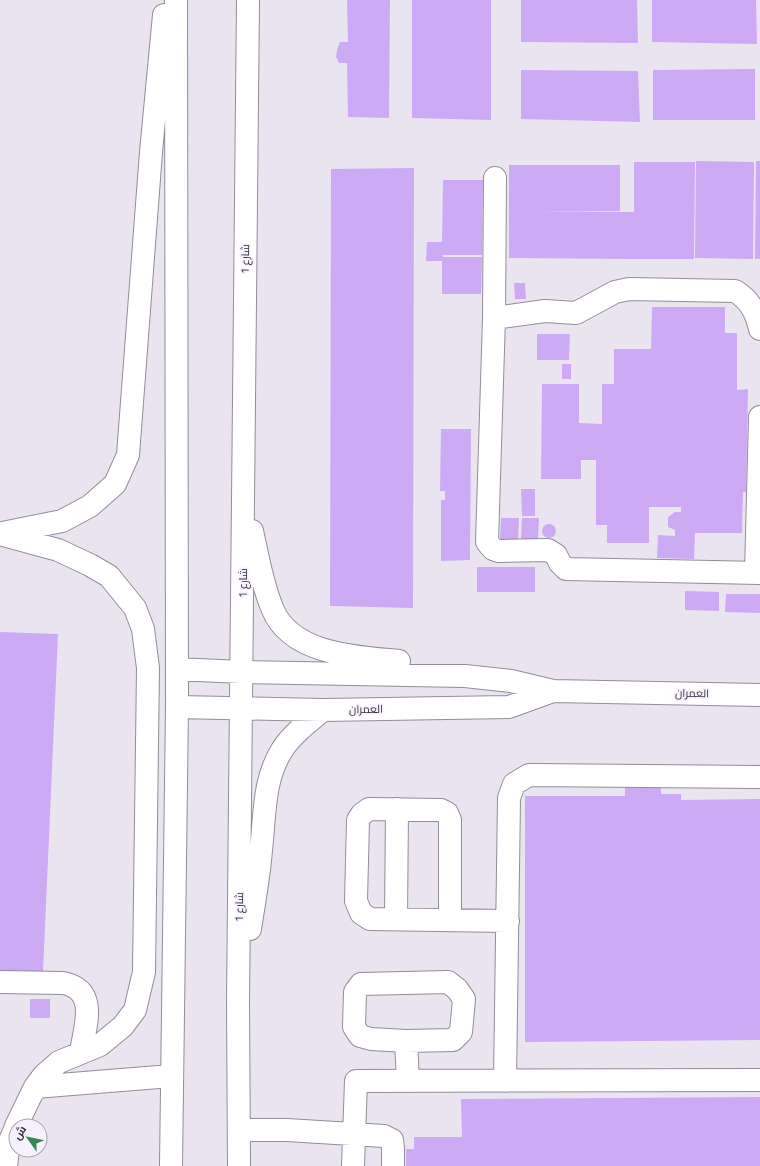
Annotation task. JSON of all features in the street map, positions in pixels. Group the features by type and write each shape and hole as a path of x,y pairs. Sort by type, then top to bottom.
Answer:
{"street":[{"path":"0,534 62,521 90,506 115,484 128,455 151,152 165,0"},
{"path":"171,1166 177,707 176,0"},
{"name":"شارع 1","path":"239,1166 238,1001 248,0"},
{"path":"495,178 494,318 487,542 493,549 499,551 548,550 556,555 560,563 566,569 758,573 760,417"},
{"path":"494,318 545,311 576,312 615,292 629,289 735,291 743,296 752,305 760,329"},
{"path":"243,489 264,587 273,612 291,634 313,646 347,656 401,662 464,676"},
{"path":"0,534 58,550 109,576 136,608 143,629 148,668 144,972 135,1010 123,1026 100,1045 59,1062 44,1075 35,1087 20,1118"},
{"name":"العمران","path":"177,669 241,672 464,676 511,681 553,691 760,695"},
{"name":"العمران","path":"177,707 323,710 509,707 553,691"},
{"path":"238,1001 247,953 261,852 266,791 271,772 282,750 292,736 323,710"},
{"path":"506,1081 509,798 514,784 529,775 760,777"},
{"path":"450,920 450,820 447,813 441,810 369,809 362,814 358,820 356,901 361,913 370,919 450,920 508,920"},
{"path":"396,919 397,809"},
{"path":"0,982 63,983 78,989 84,995 87,1003 81,1052"},
{"path":"448,982 457,988 464,999 461,1032 452,1040 406,1041 371,1039 360,1036 354,1027 355,992 361,984 448,982"},
{"path":"406,1041 408,1081"},
{"path":"35,1087 172,1076"},
{"path":"353,1166 356,1081 760,1080"},
{"path":"239,1130 288,1130 384,1136 392,1140 392,1166"},
{"path":"6,1166 8,1151"}],"building":[{"path":"347,0 390,0 389,118 348,117 347,63 339,63 336,57 340,42 348,42"},
{"path":"412,0 491,0 491,120 412,118"},
{"path":"521,0 637,0 638,43 521,42"},
{"path":"652,0 756,0 757,44 652,42"},
{"path":"755,69 755,120 653,120 653,70"},
{"path":"521,70 638,71 640,122 521,119"},
{"path":"696,161 754,162 753,259 695,258"},
{"path":"756,161 760,161 760,259 755,259"},
{"path":"634,162 695,162 694,259 509,258 509,165 620,165 620,211 530,211 634,212"},
{"path":"414,168 413,608 330,606 331,169"},
{"path":"443,180 483,180 482,255 443,255 443,257 482,257 481,294 442,294 442,261 426,261 427,242 442,242"},
{"path":"514,283 525,283 526,299 515,299"},
{"path":"652,307 725,307 725,333 737,333 737,390 748,389 746,492 743,492 742,533 695,533 694,559 657,558 658,535 675,536 675,530 668,527 668,517 675,512 681,512 681,507 649,507 649,543 607,543 607,525 596,525 596,460 581,460 581,479 541,479 542,384 579,384 579,423 602,424 602,384 614,384 614,349 651,349"},
{"path":"537,334 570,334 569,360 537,360"},
{"path":"562,364 571,364 571,379 562,379"},
{"path":"441,429 471,429 470,560 441,561 441,500 445,500 445,491 440,491"},
{"path":"521,489 535,489 535,516 522,516"},
{"path":"501,518 519,518 518,542 500,541"},
{"path":"522,518 539,518 538,540 521,539"},
{"path":"549,524 554,526 556,531 554,536 549,538 544,536 542,531 544,526"},
{"path":"477,567 535,567 535,592 477,592"},
{"path":"685,591 719,592 719,611 685,610"},
{"path":"726,594 760,594 760,613 725,612"},
{"path":"0,632 58,634 43,972 0,971"},
{"path":"625,781 661,781 661,794 681,794 681,800 760,799 760,1040 525,1042 525,796 625,796"},
{"path":"30,999 50,999 50,1018 30,1018"},
{"path":"760,1097 760,1166 406,1166 406,1149 414,1149 414,1137 462,1137 461,1099"}]}
